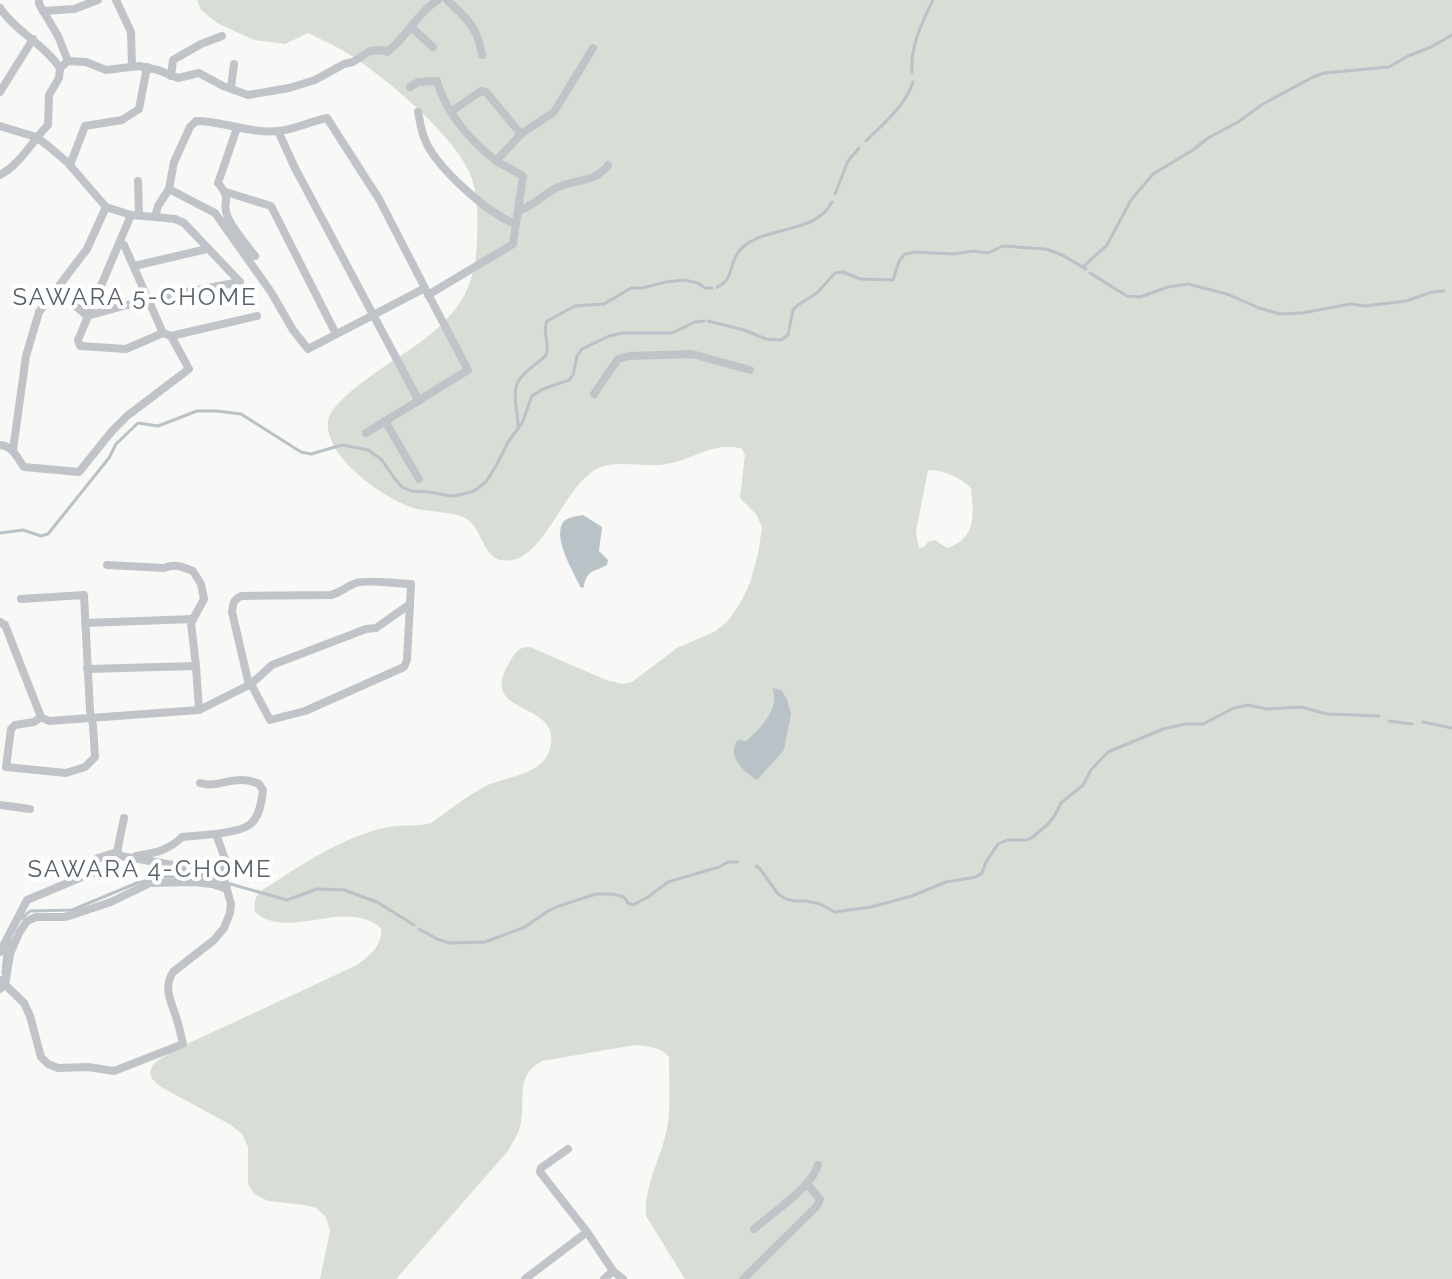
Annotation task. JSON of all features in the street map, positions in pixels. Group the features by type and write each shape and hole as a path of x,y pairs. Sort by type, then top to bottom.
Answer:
{"street":[{"path":"39,0 68,61"},
{"path":"43,11 74,9 98,0"},
{"path":"116,0 131,32 132,66"},
{"path":"60,68 68,61 86,62 106,70 147,67 178,78 199,73 248,95 289,88 315,80 370,51 387,52 400,41 420,14 438,0"},
{"path":"447,0 475,29 482,55"},
{"path":"0,8 4,15 48,52 60,68 59,78 49,95 48,125 11,170 0,175"},
{"path":"411,27 433,47"},
{"path":"171,76 173,60 222,36"},
{"path":"0,92 33,39"},
{"path":"496,161 521,134 554,112 593,48"},
{"path":"231,88 234,64"},
{"path":"70,165 85,126 122,120 139,109 147,67"},
{"path":"169,189 215,213 308,349 426,292 513,244 523,176 480,149 442,98 437,81 418,82 410,87"},
{"path":"452,111 481,91 486,92 521,134"},
{"path":"418,112 424,139 434,158 489,209 516,224"},
{"path":"155,217 169,189 174,162 190,127 196,121 278,131 327,118 379,199 468,370 366,433"},
{"path":"0,126 36,137 70,165 106,207 184,223 240,282 149,299 87,316"},
{"path":"237,128 218,183 226,192 271,206 336,334"},
{"path":"278,131 419,401"},
{"path":"518,211 555,189 602,173 608,165"},
{"path":"138,181 135,215 87,316 78,340 80,346 126,349 167,335 257,316"},
{"path":"226,192 225,208 230,221 255,256"},
{"path":"13,450 26,356 39,312 87,249 106,207"},
{"path":"0,445 13,450 24,467 79,472 127,416 189,369 167,335 124,245 120,243"},
{"path":"134,266 207,249"},
{"path":"57,289 87,316"},
{"path":"594,394 618,359 629,356 692,354 750,370"},
{"path":"385,421 419,479"},
{"path":"107,565 164,568 179,565 193,571 201,584 204,599 191,623 199,710"},
{"path":"366,582 411,584 410,604 404,667 305,711 270,720 250,685 232,612 236,599 331,595 356,583 366,582"},
{"path":"21,599 84,595 95,757 85,767 66,773 6,767 11,729 41,717"},
{"path":"0,622 5,625 41,717 49,721 199,710 250,685 272,665 366,629 376,628 410,604"},
{"path":"85,623 193,619"},
{"path":"87,669 196,666"},
{"path":"134,858 158,853 173,846 182,837 242,830 258,814 263,790 259,784 242,779 206,785 200,783"},
{"path":"0,805 30,809"},
{"path":"117,852 124,818"},
{"path":"216,834 225,859 224,879 227,889 231,904 230,913 224,928 214,940 173,972 169,979 169,1000 183,1044 114,1071 88,1067 58,1068 41,1057 24,1003 2,985 10,954 27,921 36,917 72,915 111,902 150,883 193,882 227,889"},
{"path":"117,852 121,856 173,865 224,879"},
{"path":"0,952 27,900 94,872 98,858 117,852"},
{"path":"568,1149 541,1168 540,1172 613,1271 623,1279"},
{"path":"754,1229 807,1184 818,1165"},
{"path":"743,1279 817,1206 820,1199 807,1184"},
{"path":"525,1279 587,1232"},
{"path":"604,1279 613,1271"}],"shaded area":[{"path":"197,0 1452,0 1452,1279 685,1279 646,1216 650,1183 667,1129 669,1057 658,1049 635,1045 542,1061 533,1067 524,1082 520,1127 508,1151 396,1279 320,1279 330,1231 326,1217 316,1208 268,1201 254,1194 248,1184 248,1147 242,1134 161,1087 152,1079 150,1072 153,1065 185,1045 357,965 378,945 381,928 366,920 334,917 284,923 269,920 255,912 255,901 261,891 337,845 388,827 431,823 482,788 523,774 541,763 548,755 551,744 550,730 542,720 509,700 503,691 502,678 518,650 530,647 606,680 622,684 632,682 677,648 714,632 727,622 750,583 762,527 756,514 740,498 745,455 742,449 732,447 713,449 667,464 601,467 578,485 527,553 505,561 490,553 472,523 465,518 406,505 382,492 347,464 333,444 328,429 328,420 336,406 365,380 430,335 457,307 466,292 477,247 477,208 472,179 451,144 435,125 356,59 308,33 285,44 254,40 217,23 201,10","holes":["928,470 951,475 971,488 969,531 957,544 947,548 935,540 919,548 916,532"]},
{"path":"583,515 602,527 599,551 608,560 607,565 589,574 581,588 560,536 564,521"},
{"path":"773,688 781,690 791,714 784,750 757,780 738,763 735,746 738,740 750,738 767,718 774,702"}],"waterway":[{"path":"912,72 915,44 933,0"},
{"path":"1083,267 1107,245 1131,200 1153,174 1208,138 1313,77 1324,73 1389,67 1452,35"},
{"path":"866,141 900,106 913,82"},
{"path":"835,194 848,161 859,148"},
{"path":"717,287 727,279 743,247 766,235 815,219 832,202"},
{"path":"708,321 766,339 781,340 788,335 793,310 817,293 835,273 843,272 860,279 893,280 899,261 905,254 916,252 988,253 1003,246 1046,249 1086,269"},
{"path":"1090,273 1127,296 1140,297 1188,284 1227,294 1280,314 1350,304 1365,306 1406,301 1444,291"},
{"path":"518,429 517,384 546,355 547,321 575,306 604,304 631,288 684,280 712,288"},
{"path":"0,533 23,530 41,536 48,534 109,458 116,444 138,423 158,426 197,411 241,414 301,452 311,454 342,445 368,450 381,459 402,487 411,491 451,496 474,491 486,482 496,466 522,423 532,396 569,380 582,349 622,333 672,333 704,321"},
{"path":"756,866 778,894 786,899 820,904 835,912 871,907 912,896 946,882 976,877 982,873 998,844 1007,840 1027,840 1048,824 1061,803 1083,785 1091,770 1108,752 1163,729 1203,724 1234,708 1248,705 1267,709 1301,707 1327,714 1379,716"},
{"path":"1389,721 1412,724"},
{"path":"1423,722 1452,728"},
{"path":"419,929 450,943 485,942 525,927 559,906 596,894 624,897 633,905 668,882 728,862 738,862"},
{"path":"21,919 30,911 72,910 137,883 161,877 196,877"},
{"path":"227,883 287,900 317,889 344,890 377,902 414,925"},
{"path":"3,974 5,951 11,940"}],"district":[{"name":"SAWARA 5-CHOME","path":"135,297"},
{"name":"SAWARA 4-CHOME","path":"150,869"}]}
